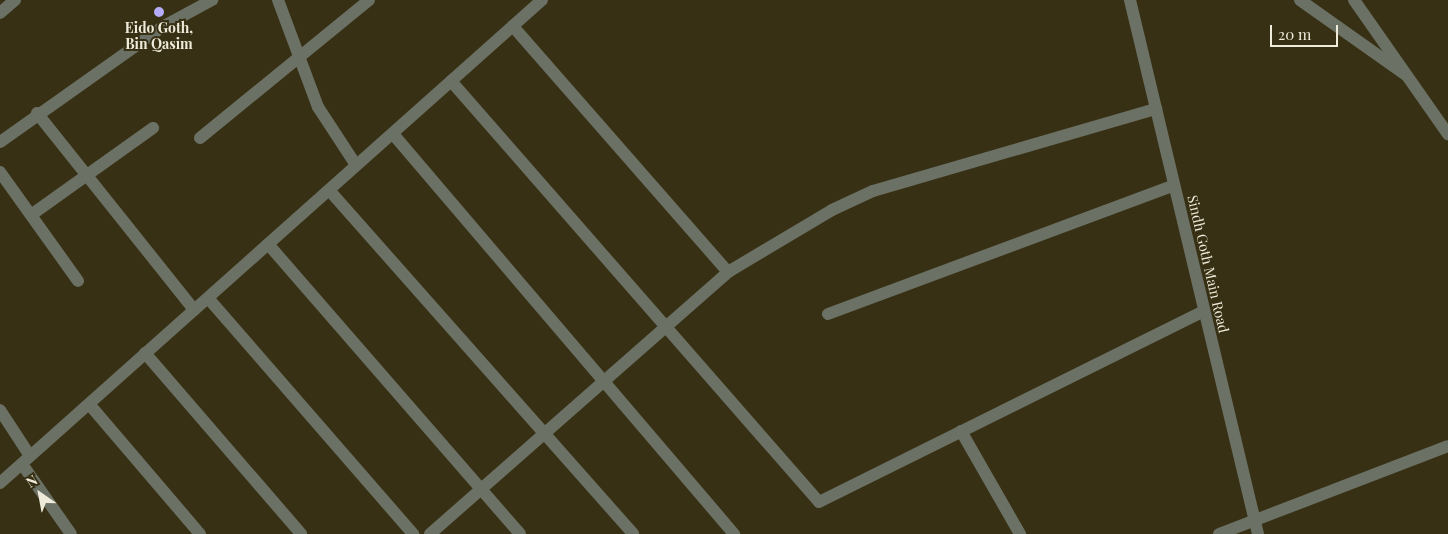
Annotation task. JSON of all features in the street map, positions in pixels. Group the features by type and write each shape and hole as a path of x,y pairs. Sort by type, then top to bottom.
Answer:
{"street":[{"path":"0,13 15,0"},
{"path":"0,142 37,113 164,26 212,0"},
{"path":"278,0 318,107 356,165"},
{"path":"200,138 300,59 369,0"},
{"path":"0,483 542,0"},
{"name":"Sindh Goth Main Road","path":"1130,0 1256,528"},
{"path":"1300,0 1408,76"},
{"path":"1354,0 1448,134"},
{"path":"513,26 728,272"},
{"path":"451,82 667,326 819,502 1203,311"},
{"path":"430,534 728,272 832,210 873,191 1156,109"},
{"path":"37,113 194,310"},
{"path":"31,215 153,128"},
{"path":"393,134 734,534"},
{"path":"0,172 78,281"},
{"path":"828,314 1174,185"},
{"path":"329,190 633,534"},
{"path":"268,244 520,534"},
{"path":"208,298 414,534"},
{"path":"145,353 301,534"},
{"path":"88,404 200,534"},
{"path":"0,410 26,460 71,534"},
{"path":"961,431 1020,534"},
{"path":"1219,534 1256,528 1448,446"}],"place":[{"name":"Eido Goth, Bin Qasim","path":"159,12"}]}
